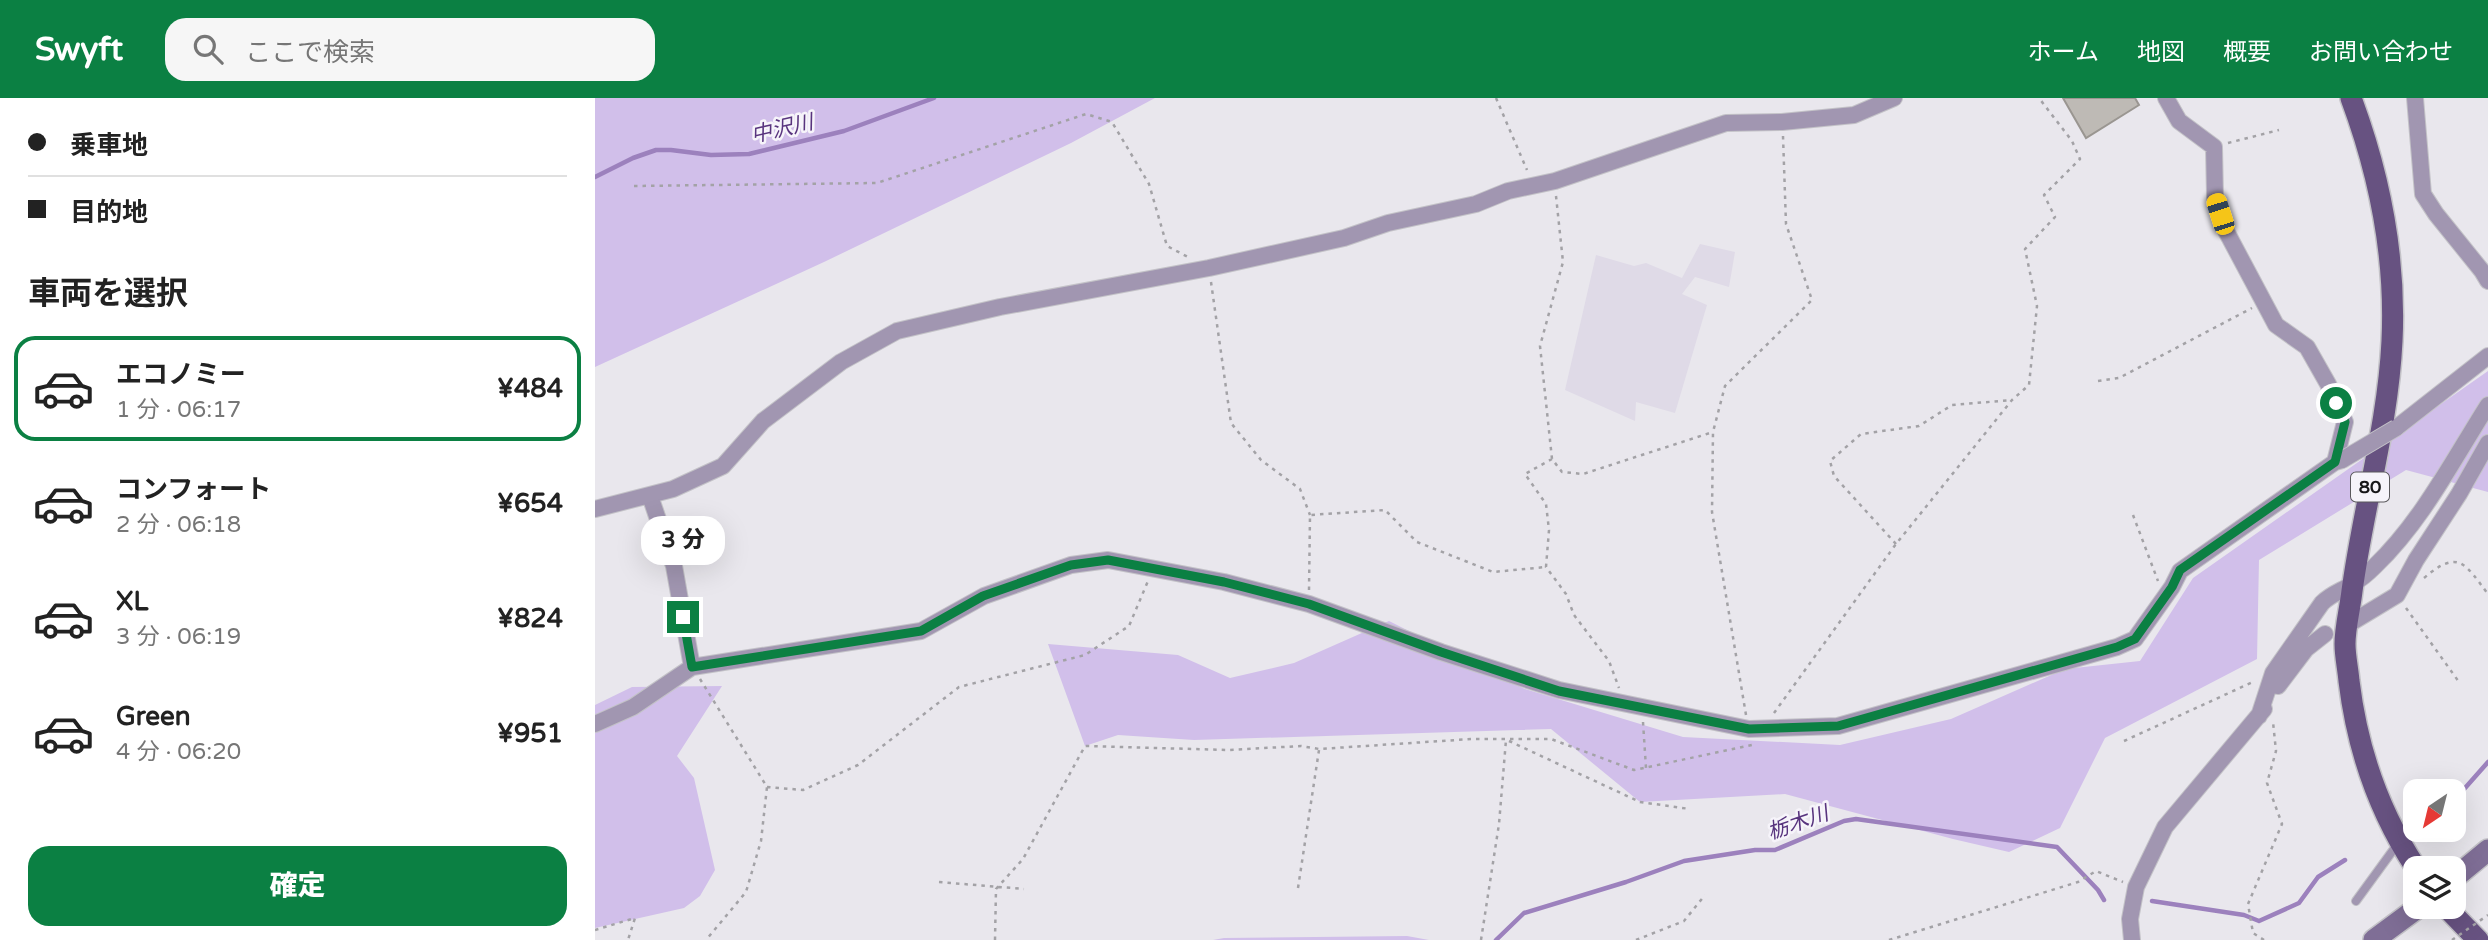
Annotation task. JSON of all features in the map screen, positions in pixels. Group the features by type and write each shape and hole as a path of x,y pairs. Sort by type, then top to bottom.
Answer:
{"main road":[{"name":"80","path":"2351,98 2367,139 2389,241 2393,315 2389,380 2359,540 2345,644 2352,705 2361,746 2374,786 2408,856"},
{"path":"2466,868 2488,850"},
{"path":"2374,940 2403,919"},
{"path":"2458,919 2478,940"}],"street":[{"path":"595,509 673,489 723,466 763,421 841,362 897,331 1000,307 1209,268 1344,239 1388,223 1476,204 1508,191 1555,181 1726,123 1782,122 1854,115 1894,98"},
{"path":"2166,98 2179,121 2214,147 2215,197 2226,231 2276,325 2307,347 2328,384 2345,422 2338,461"},
{"path":"2415,98 2423,194 2488,281"},
{"path":"595,724 633,707 692,667 921,631 983,596 1071,565 1108,560 1224,582 1309,604 1559,691 1642,706 1756,734 1838,726 2117,647 2135,639 2172,587 2180,570 2338,461 2396,428 2488,356"},
{"path":"2259,716 2273,673 2322,603 2331,594 2353,584 2382,558 2420,512 2488,405"},
{"path":"2354,621 2397,595 2488,443"},
{"path":"650,496 674,566 692,667"},
{"path":"2132,940 2130,919 2136,887 2165,827 2259,716 2299,657 2325,634"}],"lane":[{"path":"2356,901 2399,842"}],"path":[{"path":"1496,98 1534,186"},
{"path":"995,940 996,889 1023,859 1085,746 1229,750 1301,746 1319,749 1472,739 1551,738 1634,770 1756,734 1896,544 2012,400 2029,385 2036,306 2025,249 2055,218 2044,195 2080,159 2072,141 2039,98"},
{"path":"634,186 877,183 1086,114 1112,122 1149,184 1167,246 1209,268 1231,423 1261,460 1300,489 1310,514 1309,604"},
{"path":"1756,734 1712,512 1713,432 1725,386 1812,300 1786,224 1782,122"},
{"path":"2214,147 2279,130"},
{"path":"1555,181 1563,262 1540,346 1552,459 1562,472 1583,474 1713,432"},
{"path":"2098,381 2119,378 2264,302"},
{"path":"1896,544 1834,476 1830,461 1861,434 1919,426 1952,405 2012,400"},
{"path":"1552,459 1525,474 1546,504 1549,530 1546,566 1566,594 1574,615 1609,662 1625,703"},
{"path":"1310,514 1385,510 1417,542 1493,572 1546,566"},
{"path":"2133,515 2159,585 2172,587"},
{"path":"2459,682 2397,595 2408,593 2439,565 2454,561 2465,564 2488,594"},
{"path":"767,787 803,790 858,765 959,687 1085,654 1129,626 1153,568"},
{"path":"692,667 767,787 761,841 746,892 706,940"},
{"path":"2124,741 2273,673"},
{"path":"2265,940 2253,933 2248,904 2282,824 2266,783 2276,751 2271,697"},
{"path":"1642,706 1646,768"},
{"path":"1506,740 1640,803 1690,809"},
{"path":"1481,940 1499,824 1506,740"},
{"path":"1298,888 1319,749"},
{"path":"1889,940 2078,882 2096,871 2136,887"},
{"path":"939,881 1024,889"},
{"path":"1636,940 1684,920 1705,895"},
{"path":"2452,940 2488,915"},
{"path":"595,930 635,918 628,940"}],"shaded area":[{"path":"595,98 1155,98 1071,143 824,262 595,367"},
{"path":"1700,244 1735,252 1729,287 1695,277 1682,294 1707,305 1675,413 1636,402 1635,421 1565,390 1596,255 1634,266 1646,263 1682,278"},
{"path":"2488,371 2488,492 2406,470 2259,560 2257,659 2105,738 2060,828 2009,852 1785,794 1640,802 1551,729 1194,740 1118,735 1085,746 1048,644 1178,655 1230,678 1294,663 1389,621 1525,689 1683,737 1840,745 1951,719 2065,669 2140,661 2193,578"},
{"path":"722,686 677,756 694,778 715,870 700,896 684,908 595,928 595,705 632,687"},
{"path":"1407,936 1429,940 1213,940 1224,938"}],"building":[{"path":"2063,98 2135,98 2139,105 2086,138"}],"waterway":[{"name":"中沢川","path":"595,177 656,150 711,155 749,154 844,131 934,98"},
{"name":"栃木川","path":"2466,787 2488,762"},
{"name":"栃木川","path":"1496,940 1524,913 1684,861 1755,850 1775,850 1844,821 1856,819 2057,847 2098,890 2104,900"},
{"name":"栃木川","path":"2152,901 2244,915 2259,921 2299,903 2318,877 2345,860"}],"route":[{"path":"683,617 692,667 835,647 921,631 983,596 1071,565 1108,560 1224,582 1309,604 1559,691 1749,729 1838,726 1981,687 2117,647 2135,639 2172,587 2180,570 2335,462 2345,422 2336,403"}]}
